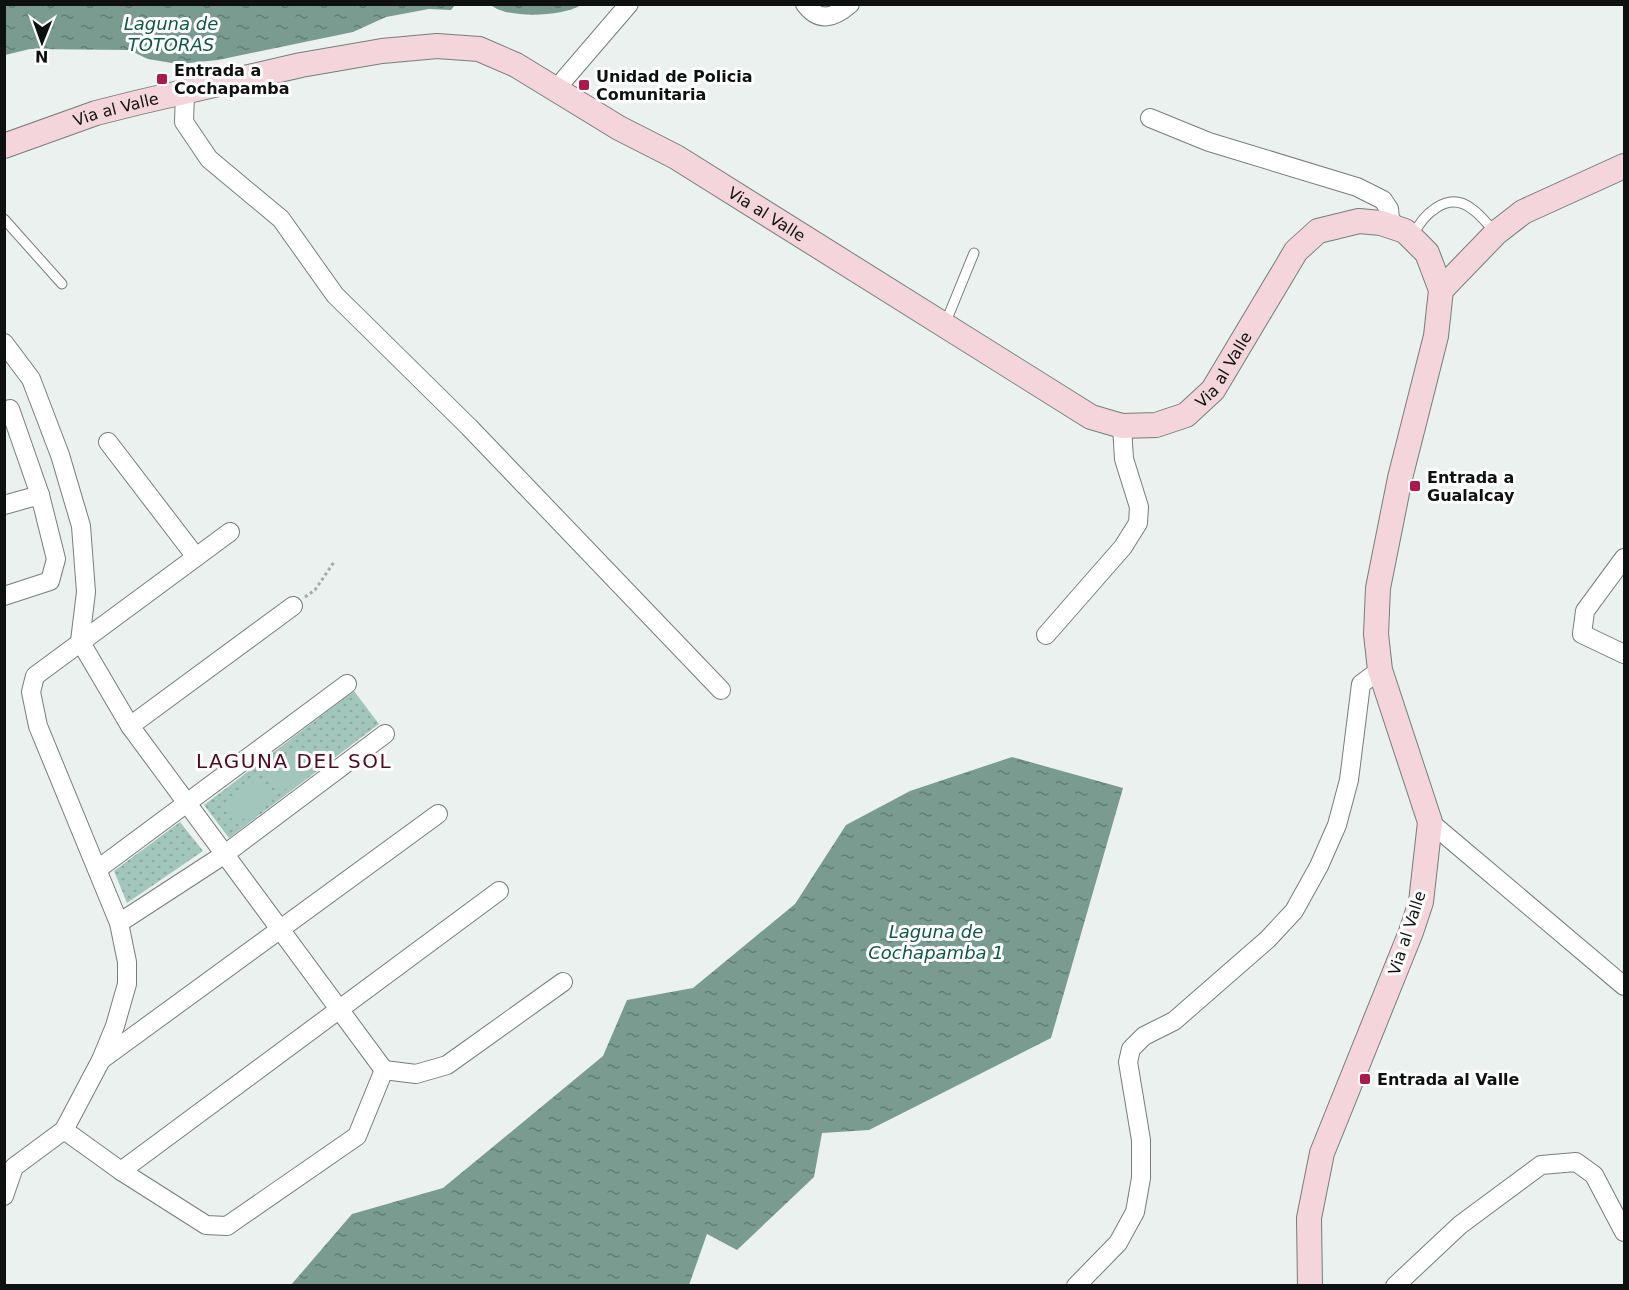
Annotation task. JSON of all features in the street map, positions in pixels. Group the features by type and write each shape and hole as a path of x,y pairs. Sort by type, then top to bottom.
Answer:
{"main road":[{"name":"Via al Valle","path":"4,146 96,113 301,65 382,51 436,46 479,49 516,65 619,128 676,157 1091,417 1122,426 1156,425 1186,415 1213,390 1296,252 1318,231 1359,220 1381,223 1406,234 1427,253 1441,290 1436,336 1400,478 1378,588 1376,634 1380,670 1430,822 1421,902 1322,1154 1309,1218 1310,1286"},
{"path":"1441,290 1496,233 1523,212 1624,166"}],"street":[{"path":"556,89 629,4"},
{"path":"805,4 812,14 824,19 839,14 850,4"},
{"path":"185,92 184,122 209,159 281,219 335,295 469,427 721,690"},
{"path":"1150,118 1209,142 1357,187 1383,200 1389,209 1390,219 1406,234"},
{"path":"4,343 32,379 60,455 81,526 86,592 80,641 130,726 384,1070 416,1074 447,1065 563,982"},
{"path":"4,596 50,581 56,559 40,495 7,410 32,379"},
{"path":"1046,635 1123,547 1138,523 1139,507 1124,459 1122,426"},
{"path":"108,442 196,557"},
{"path":"4,505 40,495"},
{"path":"4,1196 14,1167 64,1130 102,1060 127,984 127,962 119,922 38,726 31,692 35,676 230,532"},
{"path":"1624,558 1585,611 1582,633 1624,654"},
{"path":"130,726 293,606"},
{"path":"1076,1286 1118,1243 1135,1212 1141,1178 1141,1140 1128,1062 1131,1049 1144,1035 1174,1021 1268,939 1294,911 1319,866 1337,825 1349,780 1361,684 1380,670"},
{"path":"98,869 347,684"},
{"path":"119,922 225,854 385,734"},
{"path":"102,1060 438,814"},
{"path":"1430,822 1624,987"},
{"path":"121,1171 499,891"},
{"path":"64,1130 121,1171 206,1225 227,1226 357,1136 384,1070"},
{"path":"1395,1286 1460,1225 1540,1165 1576,1162 1594,1175 1624,1232"}],"lane":[{"path":"1406,234 1421,219 1440,206 1454,202 1473,209 1496,233"},
{"path":"4,219 62,284"},
{"path":"944,327 974,253"}],"path":[{"path":"293,606 315,590 334,562"}],"shaded area":[{"path":"354,691 379,724 229,838 204,805"},
{"path":"303,747 317,766 280,793 266,773"},
{"path":"259,779 273,798 236,824 222,805"},
{"path":"180,822 203,851 127,903 114,871"}],"water":[{"name":"Laguna de TOTORAS","path":"4,5 455,5 451,10 429,9 386,17 353,32 218,60 178,64 148,59 129,50 30,49 5,55"},
{"path":"491,5 581,5 561,12 535,15 509,13"},
{"name":"Laguna de Cochapamba 1","path":"1012,757 1123,788 1051,1038 869,1130 822,1133 814,1177 737,1250 707,1234 689,1285 291,1285 352,1214 443,1188 603,1056 627,1000 693,988 795,904 846,825 910,791"}],"place":[{"name":"Entrada a Cochapamba","path":"162,79"},
{"name":"Unidad de Policia Comunitaria","path":"584,85"},
{"name":"Entrada a Gualalcay","path":"1415,486"},
{"name":"Entrada al Valle","path":"1365,1079"}],"district":[{"name":"LAGUNA DEL SOL","path":"294,761"}]}
